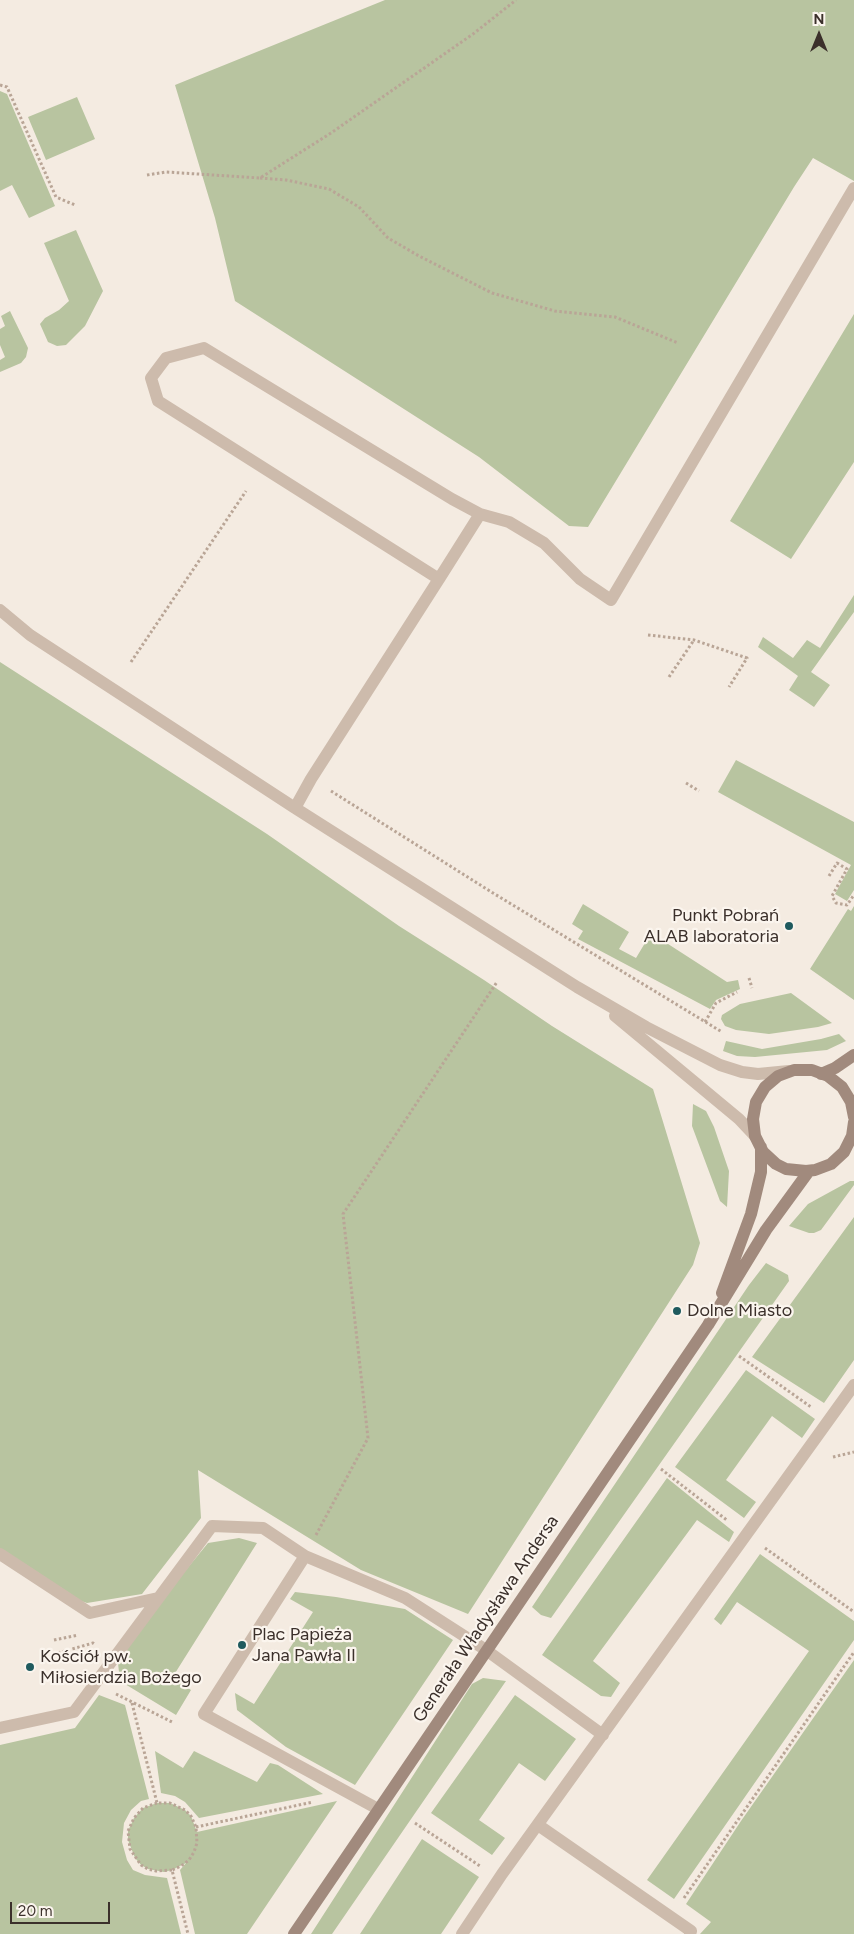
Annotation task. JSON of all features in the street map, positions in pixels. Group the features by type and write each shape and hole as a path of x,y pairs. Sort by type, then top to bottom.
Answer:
{"main road":[{"path":"821,1074 835,1068 854,1055"},
{"path":"794,1070 812,1070 828,1076 842,1088 851,1102 854,1117"},
{"name":"Generała Władysława Andersa","path":"708,1325 717,1306 750,1214 761,1172 758,1142 752,1119 759,1095 778,1076 794,1070"},
{"path":"758,1142 763,1152 776,1164 786,1168 809,1171 831,1164 844,1152 853,1136 854,1122"},
{"name":"Generała Władysława Andersa","path":"294,1934 708,1325 766,1230 809,1171"}],"street":[{"path":"439,579 158,401 151,378 166,358 204,348 452,500 480,514 509,522 544,543 580,579 611,600 854,188"},
{"path":"295,808 311,779 480,514"},
{"path":"0,610 30,636 295,808 577,988 646,1028 720,1065 742,1072 758,1074 794,1070"},
{"path":"577,988 604,1007 726,1108 758,1142"},
{"path":"462,1934 499,1879 854,1386"},
{"path":"0,1728 74,1712 212,1526 263,1528 305,1556 405,1598 486,1650 603,1735"},
{"path":"0,1554 90,1613 158,1598"},
{"path":"305,1556 204,1714 378,1809"},
{"path":"538,1825 691,1931 690,1934"}],"path":[{"path":"260,178 331,133 473,34 516,0"},
{"path":"0,85 7,87 56,197 75,205"},
{"path":"147,175 166,172 260,178 286,180 329,188 359,207 388,238 492,293 555,311 615,317 678,343"},
{"path":"131,662 246,490"},
{"path":"648,636 694,640 746,658 729,686"},
{"path":"669,677 694,640"},
{"path":"311,779 722,1032"},
{"path":"686,783 699,791"},
{"path":"829,876 837,863 847,869 832,896 836,903 847,905 854,895"},
{"path":"748,978 752,988"},
{"path":"317,1533 368,1438 343,1214 497,982"},
{"path":"705,1022 716,1003 736,992"},
{"path":"739,1356 829,1420"},
{"path":"661,1470 746,1535 854,1612"},
{"path":"58,1653 93,1643 117,1654"},
{"path":"671,1917 854,1652"},
{"path":"95,1683 172,1722"},
{"path":"132,1703 157,1803"},
{"path":"196,1827 349,1794"},
{"path":"157,1803 170,1803 185,1810 191,1816 196,1827 197,1843 189,1860 181,1866 172,1870 156,1872 141,1865 130,1849 128,1832 134,1818 143,1808 157,1803"},
{"path":"415,1823 499,1879"},
{"path":"172,1870 188,1934"}],"green space":[{"path":"385,0 854,0 854,181 813,158 588,527 569,526 479,457 235,301 215,218 175,85"},
{"path":"0,91 7,94 55,206 29,218 12,185 0,191"},
{"path":"77,97 95,139 46,160 28,117"},
{"path":"76,230 103,291 85,326 66,345 57,346 48,342 40,324 45,318 59,310 69,301 44,243"},
{"path":"10,311 28,348 26,357 21,363 0,372 0,360 5,357 0,345 0,329 5,326 1,316"},
{"path":"854,314 854,462 791,559 730,521"},
{"path":"854,595 854,612 811,672 830,685 814,707 789,690 798,676 758,647 763,637 793,658 807,640 820,648"},
{"path":"0,662 267,834 399,926 552,1026 653,1089 700,1243 693,1265 468,1614 361,1570 198,1470 201,1518 142,1594 87,1603 63,1595 0,1554"},
{"path":"736,760 854,822 854,890 847,901 835,894 851,865 718,792"},
{"path":"583,904 629,932 619,949 636,958 651,933 727,982 738,980 740,989 716,1000 710,1009 578,939 583,931 572,924"},
{"path":"854,906 854,1000 810,969 848,909 851,911"},
{"path":"791,993 832,1023 818,1027 769,1034 736,1030 725,1026 721,1019 722,1015 740,1004"},
{"path":"839,1034 846,1041 827,1050 755,1057 737,1056 723,1051 726,1041 762,1049"},
{"path":"693,1104 706,1111 714,1127 729,1171 727,1207 720,1201 692,1126"},
{"path":"850,1181 854,1181 854,1185 821,1230 809,1233 789,1226 808,1204"},
{"path":"854,1217 854,1360 824,1403 752,1357"},
{"path":"766,1263 788,1275 789,1281 551,1618 541,1615 532,1607 749,1285"},
{"path":"746,1370 815,1419 802,1438 772,1416 726,1480 756,1502 744,1518 675,1467"},
{"path":"667,1478 734,1532 729,1542 697,1520 593,1661 620,1683 611,1697 601,1696 542,1655"},
{"path":"239,1538 257,1543 172,1678 191,1690 176,1715 120,1681 117,1654 208,1543"},
{"path":"760,1554 854,1621 854,1640 674,1899 647,1880 809,1651 737,1602 721,1625 714,1619"},
{"path":"295,1592 405,1609 453,1640 355,1785 286,1747 237,1710 235,1693 254,1704 313,1612 290,1599"},
{"path":"854,1660 854,1934 700,1934 711,1922 686,1904 741,1821"},
{"path":"483,1678 506,1681 332,1934 311,1934 472,1684"},
{"path":"99,1695 125,1705 149,1799 141,1801 131,1810 124,1823 122,1842 127,1860 133,1870 145,1875 167,1878 181,1934 0,1934 0,1745 75,1728"},
{"path":"515,1695 576,1739 545,1781 519,1763 479,1820 505,1838 492,1855 431,1813"},
{"path":"155,1751 183,1768 194,1751 257,1782 270,1763 278,1765 323,1794 199,1818 185,1802 175,1796 161,1793"},
{"path":"337,1801 247,1934 195,1934 180,1870 186,1863 164,1872 148,1869 135,1858 128,1840 128,1831 134,1818 143,1808 157,1803 170,1803 185,1810 191,1816 197,1832"},
{"path":"422,1839 479,1877 441,1934 360,1934"}],"place":[{"name":"Punkt Pobrań ALAB laboratoria","path":"789,926"},
{"name":"Dolne Miasto","path":"677,1311"},
{"name":"Plac Papieża Jana Pawła II","path":"242,1645"},
{"name":"Kościół pw. Miłosierdzia Bożego","path":"30,1667"}]}
